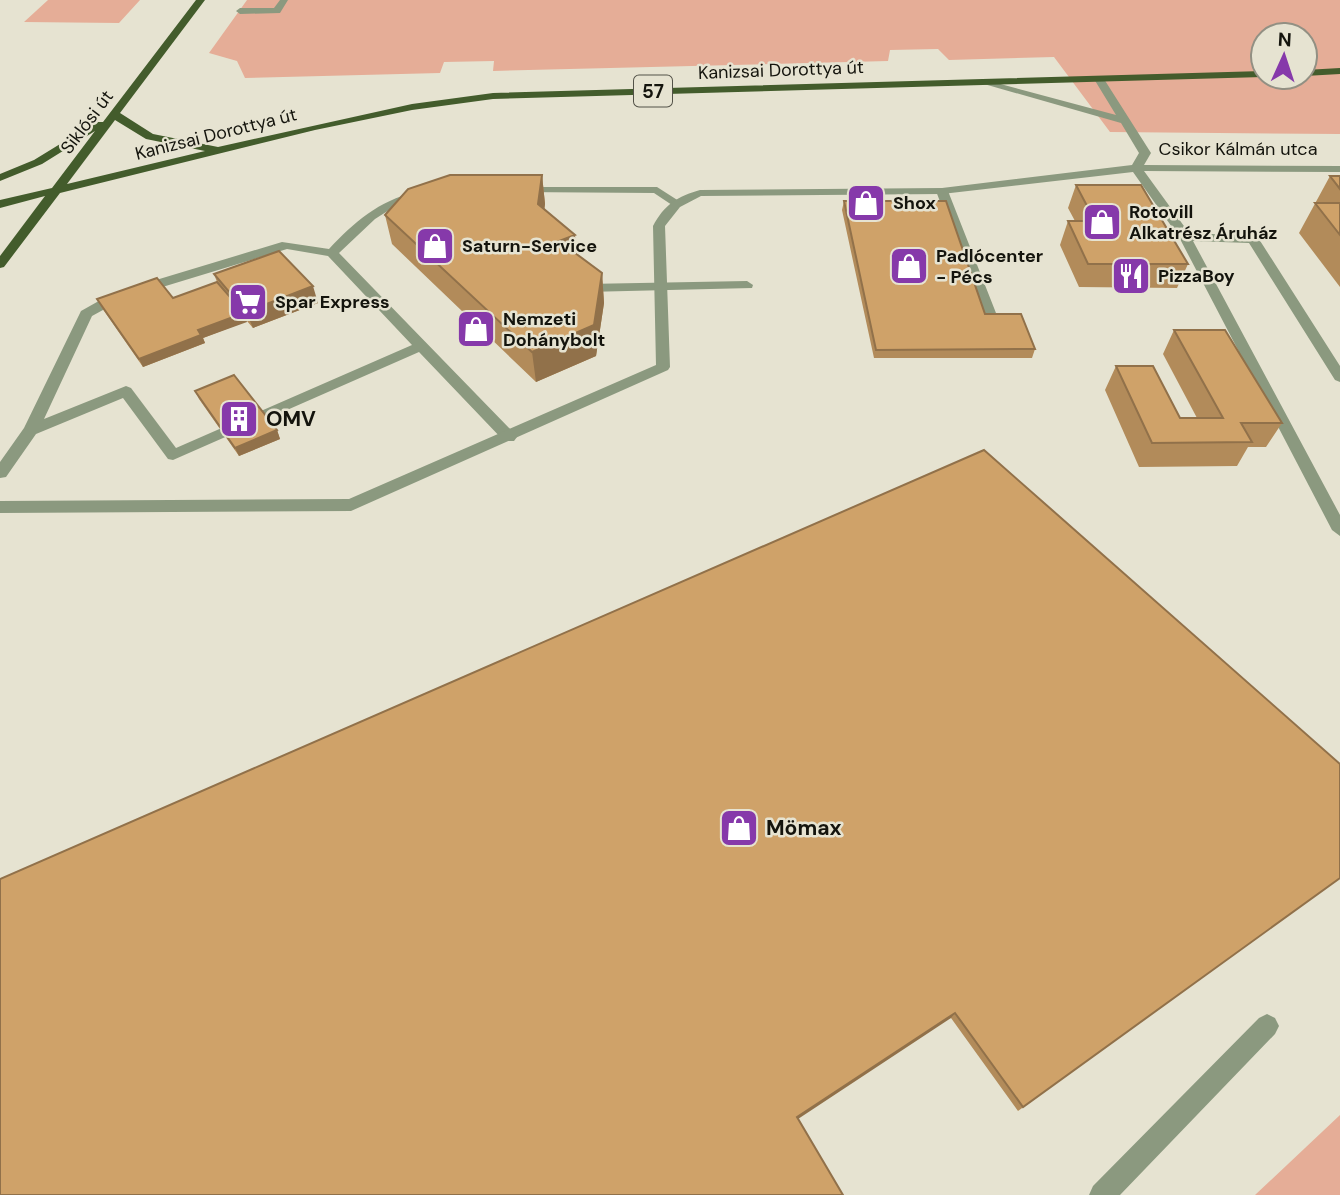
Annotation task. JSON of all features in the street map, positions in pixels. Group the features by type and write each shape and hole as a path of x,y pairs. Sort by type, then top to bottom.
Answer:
{"main road":[{"name":"Siklósi út","path":"0,264 201,0"},
{"path":"1319,72 1340,71"},
{"name":"Kanizsai Dorottya út","path":"58,190 373,115 493,96 1249,74"},
{"path":"0,178 38,162 81,138 114,114 150,137 221,150"},
{"name":"57","path":"0,204 58,190"}],"street":[{"path":"240,11 277,11 284,0"},
{"path":"0,507 351,505 663,367 659,226 664,214 676,203 700,193 718,191 942,191 1136,168 1145,153 1099,79"},
{"path":"982,82 1126,121"},
{"name":"Csikor Kálmán utca","path":"1136,168 1340,169"},
{"name":"Csikor Kálmán utca","path":"1136,168 1185,237 1340,530"},
{"path":"510,190 657,190 676,203"},
{"path":"942,191 989,313"},
{"path":"332,253 363,220 380,207 409,196 430,192"},
{"path":"1185,237 1253,239 1340,377"},
{"path":"0,473 31,430 86,314 118,296 286,245 332,253 509,437"},
{"path":"586,288 747,285"},
{"path":"31,430 126,391 173,455 421,346"},
{"path":"1102,1195 1267,1026"}],"shaded area":[{"path":"48,0 140,0 119,23 24,22"},
{"path":"247,0 1340,0 1340,134 1110,132 1054,57 949,60 938,49 890,50 888,61 493,71 494,61 444,62 440,73 245,78 237,61 209,53"},
{"path":"1340,1115 1340,1195 1255,1195"}],"building":[{"path":"450,175 542,175 538,204 575,235 559,241 602,273 594,325 532,352 385,215 408,189"},
{"path":"1330,176 1340,176 1340,189"},
{"path":"1076,185 1141,185 1188,264 1088,264 1068,221 1095,221"},
{"name":"Padlócenter - Pécs","path":"844,201 946,201 985,314 1021,314 1035,349 876,350"},
{"path":"1315,203 1340,203 1340,235"},
{"path":"279,251 313,286 246,312 214,274"},
{"path":"157,278 173,298 217,282 244,313 198,330 201,335 139,359 97,299"},
{"path":"1174,330 1225,330 1282,423 1241,423 1252,442 1152,443 1116,366 1153,366 1180,418 1223,418"},
{"name":"OMV","path":"234,375 277,430 235,448 195,391"},
{"name":"Mömax","path":"984,450 1340,764 1340,878 1023,1107 955,1013 797,1117 843,1195 0,1195 0,879"}],"place":[{"name":"Shox","path":"866,203"},
{"name":"Rotovill Alkatrész Áruház","path":"1102,222"},
{"name":"Saturn-Service","path":"435,246"},
{"name":"Padlócenter - Pécs","path":"909,266"},
{"name":"PizzaBoy","path":"1131,276"},
{"name":"Spar Express","path":"248,302"},
{"name":"Nemzeti Dohánybolt","path":"476,329"},
{"name":"OMV","path":"239,419"},
{"name":"Mömax","path":"739,828"}]}
